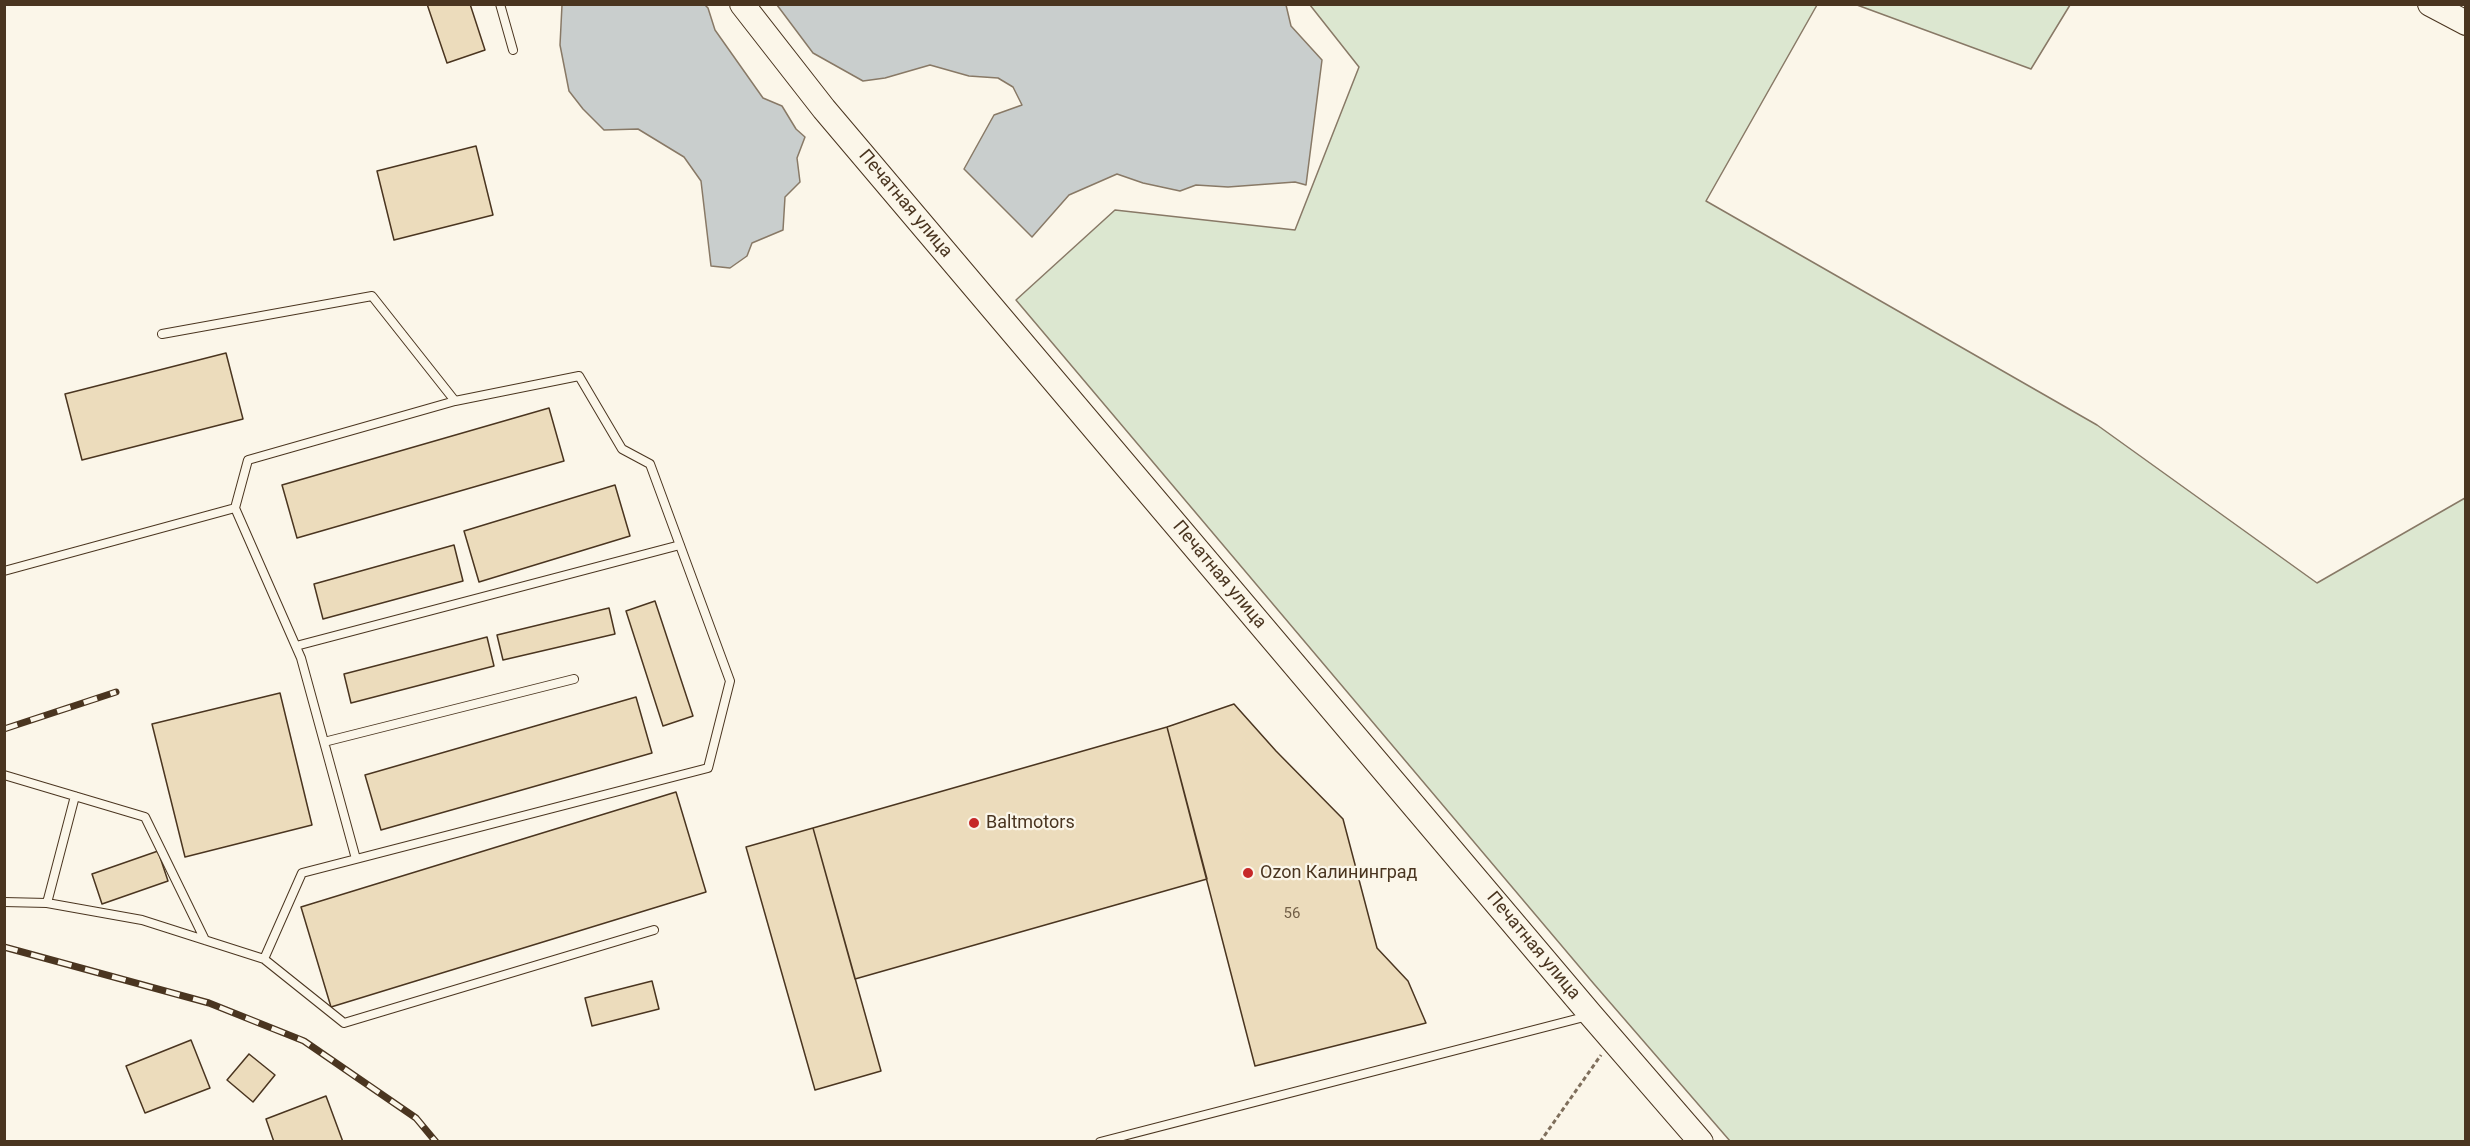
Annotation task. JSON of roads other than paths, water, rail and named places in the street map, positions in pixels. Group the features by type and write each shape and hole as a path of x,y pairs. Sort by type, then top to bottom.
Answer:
{"street":[{"name":"Печатная улица","path":"742,4 824,109 1701,1142"},
{"path":"2430,4 2466,23"}],"lane":[{"path":"500,4 513,50"},
{"path":"162,334 372,296 455,400"},
{"path":"264,959 302,873 708,768 730,681 650,464 622,449 579,376 455,400 248,460 235,508 301,658 356,859"},
{"path":"4,571 235,508"},
{"path":"296,646 680,545"},
{"path":"324,742 574,679"},
{"path":"4,775 145,817 206,940"},
{"path":"47,903 75,796"},
{"path":"4,902 47,903 142,920 264,959 344,1023 654,930"},
{"path":"1100,1142 1591,1015"}],"railway":[{"path":"4,729 116,692"},
{"path":"4,947 209,1003 304,1041 416,1118 436,1142"}],"place":[{"name":"Baltmotors","path":"974,823"},
{"name":"Ozon Калининград","path":"1248,873"}]}
